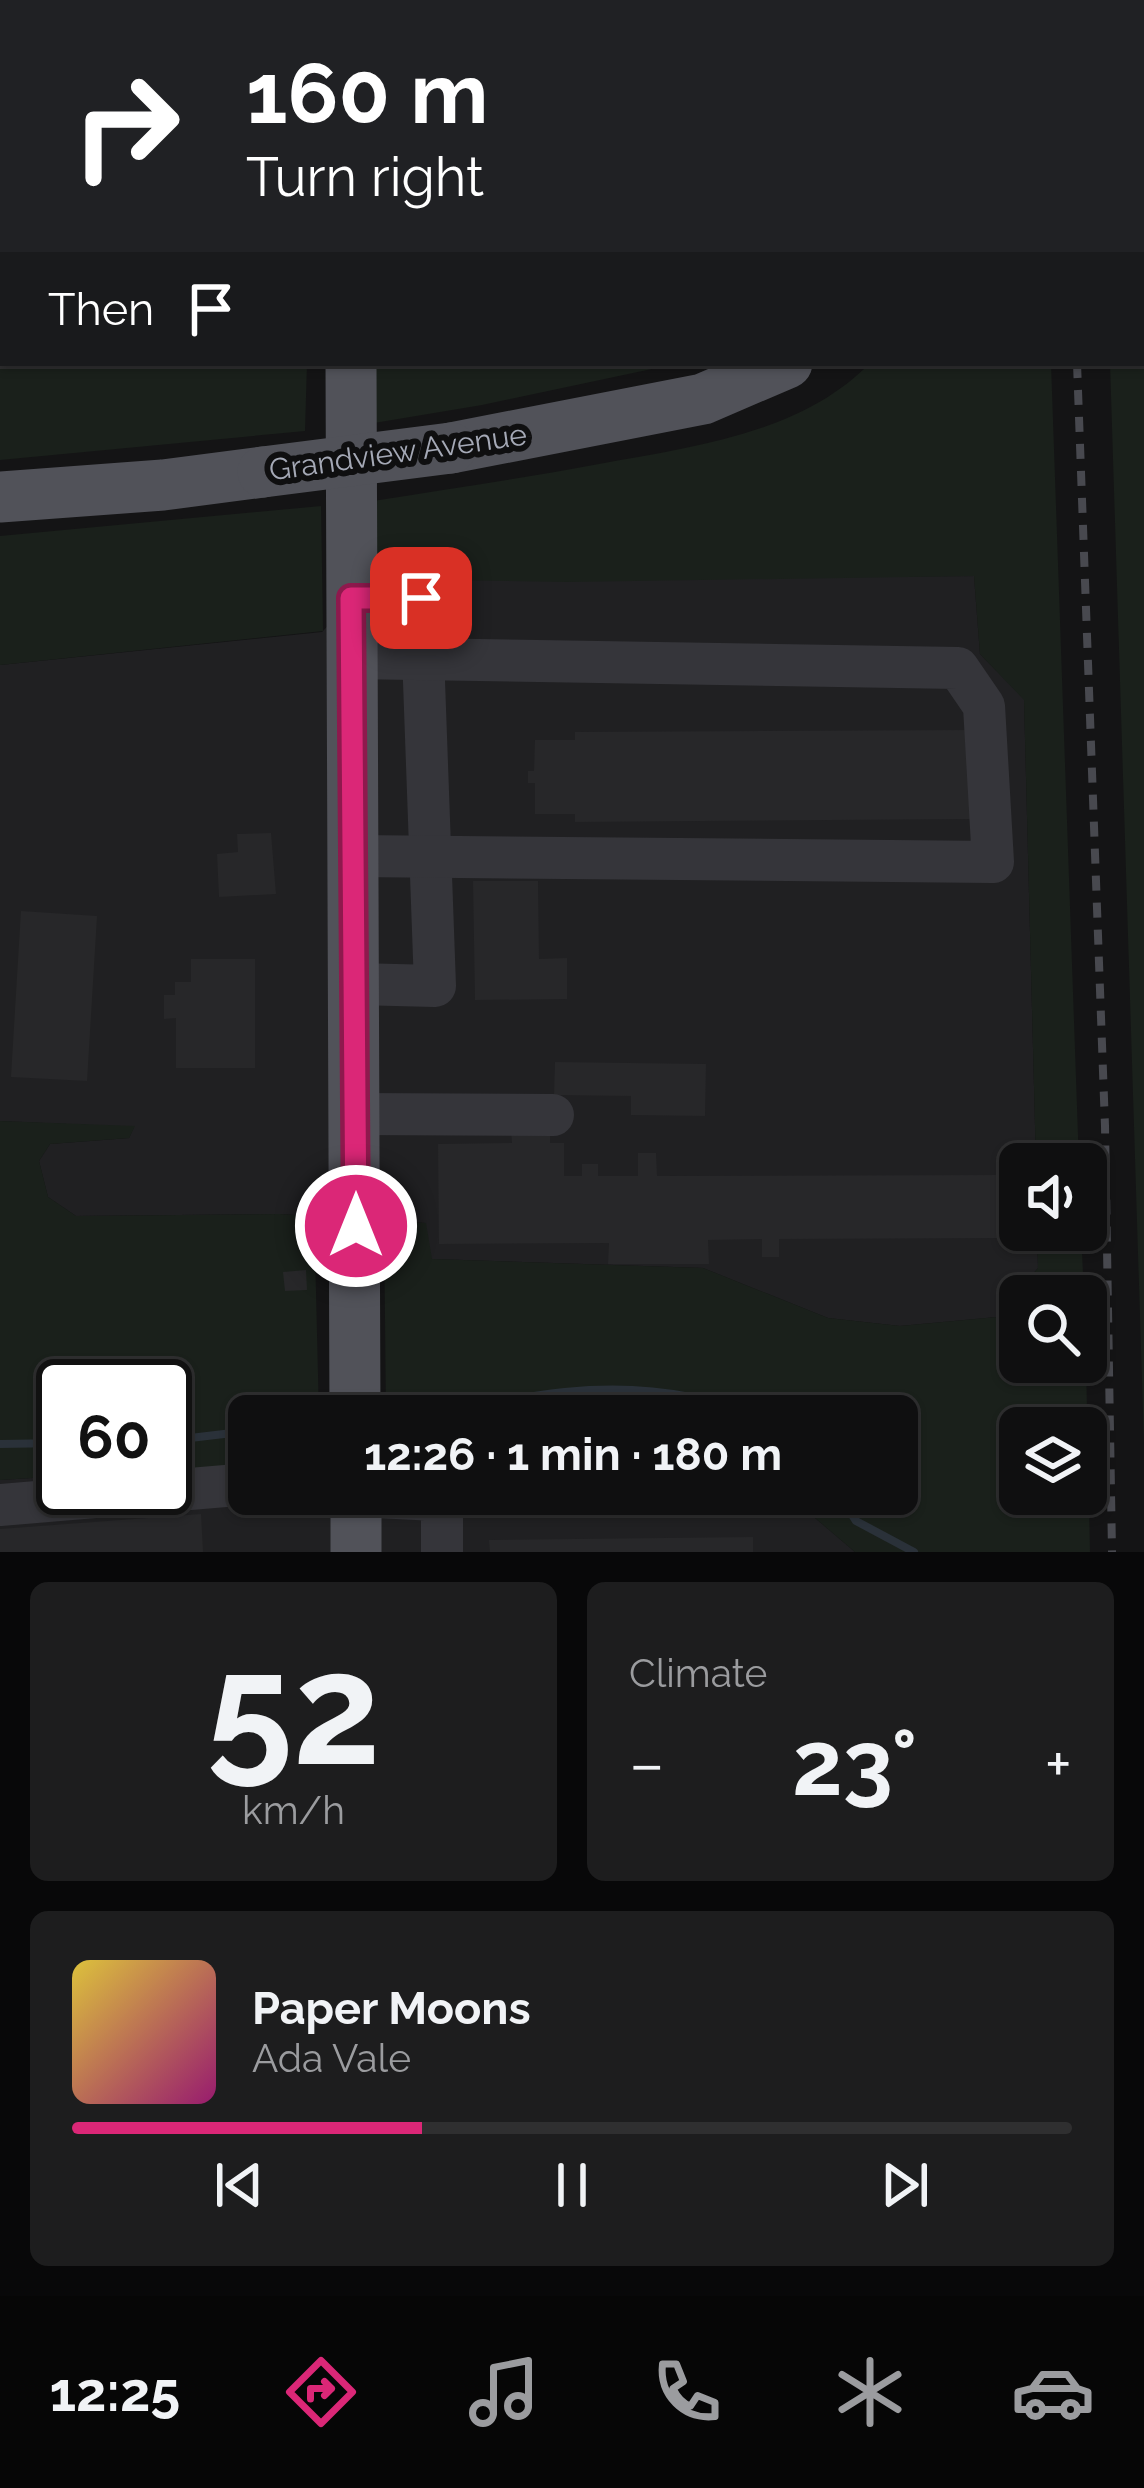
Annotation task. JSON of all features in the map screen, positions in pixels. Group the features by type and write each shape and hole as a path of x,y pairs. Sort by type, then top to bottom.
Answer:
{"main road":[{"path":"351,366 355,1395"},
{"name":"Grandview Avenue","path":"0,497 163,485 451,448 703,398 781,366"},
{"path":"356,1515 356,1552"}],"lane":[{"path":"351,598 421,598 435,986 356,984"},
{"path":"351,658 958,668 975,688 987,728 993,862 354,856"},
{"path":"356,1114 553,1115"},
{"path":"0,1505 228,1486"},
{"path":"442,1515 442,1552"}],"shaded area":[{"path":"0,366 307,366 305,431 0,460"},
{"path":"376,366 666,366 482,405 374,423"},
{"path":"866,366 1051,366 1078,1143 1035,1143 1024,700 980,654 974,576 567,582 373,579 373,501 707,443 744,434 812,406"},
{"path":"1110,366 1144,366 1144,1444"},
{"path":"321,506 323,631 0,665 0,536"},
{"path":"974,576 980,654 1024,699 1035,1143 999,1143 999,1251 1038,1251 1038,1268 1032,1275 999,1275 997,1317 900,1326 828,1318 703,1268 431,1259 425,1223 279,1214 76,1216 48,1197 39,1161 50,1144 129,1138 134,1127 0,1121 0,665 322,632 373,579"},
{"path":"0,1121 135,1126 129,1138 50,1144 39,1161 48,1197 76,1216 325,1217 315,1250 318,1395 228,1395 228,1467 192,1469 192,1359 36,1359 36,1478 0,1480"},
{"path":"384,1221 426,1223 432,1259 703,1268 828,1318 900,1326 999,1315 999,1383 1086,1383 1087,1407 999,1407 999,1515 1089,1515 1090,1552 855,1552 812,1515 918,1515 918,1395 386,1395"},
{"path":"1038,1251 1082,1251 1083,1275 1032,1275 1038,1268"},
{"path":"36,1478 36,1515 192,1515 192,1492 228,1493 228,1515 812,1515 855,1552 0,1552 0,1480"}],"building":[{"path":"970,730 970,819 575,822 575,814 535,814 535,783 528,783 528,771 534,771 535,740 575,740 575,732"},
{"path":"271,833 276,894 219,897 217,854 238,852 237,834"},
{"path":"473,881 538,881 539,959 567,958 567,999 475,1000"},
{"path":"21,911 97,916 87,1081 11,1077"},
{"path":"191,959 255,959 255,1068 176,1068 176,1018 164,1019 164,995 175,995 175,982 191,982"},
{"path":"555,1062 706,1064 705,1116 631,1115 631,1096 554,1095"},
{"path":"511,1129 550,1129 550,1143 564,1143 564,1176 582,1176 582,1164 598,1164 598,1176 638,1176 638,1153 656,1153 657,1176 999,1175 999,1238 779,1239 779,1257 762,1257 762,1239 708,1240 709,1264 608,1264 609,1243 439,1244 438,1144 512,1143"},
{"path":"306,1270 307,1290 285,1291 283,1272"},
{"path":"201,1514 203,1552 0,1552 0,1529"},
{"path":"753,1537 753,1552 490,1552 489,1540"}],"waterway":[{"path":"541,1395 596,1390 678,1395"},
{"path":"192,1438 228,1434"},
{"path":"0,1444 36,1443"},
{"path":"852,1515 914,1552"}],"railway":[{"path":"1077,366 1105,1126 1112,1552"}],"route":[{"path":"356,1226 351,598 421,598"}]}
